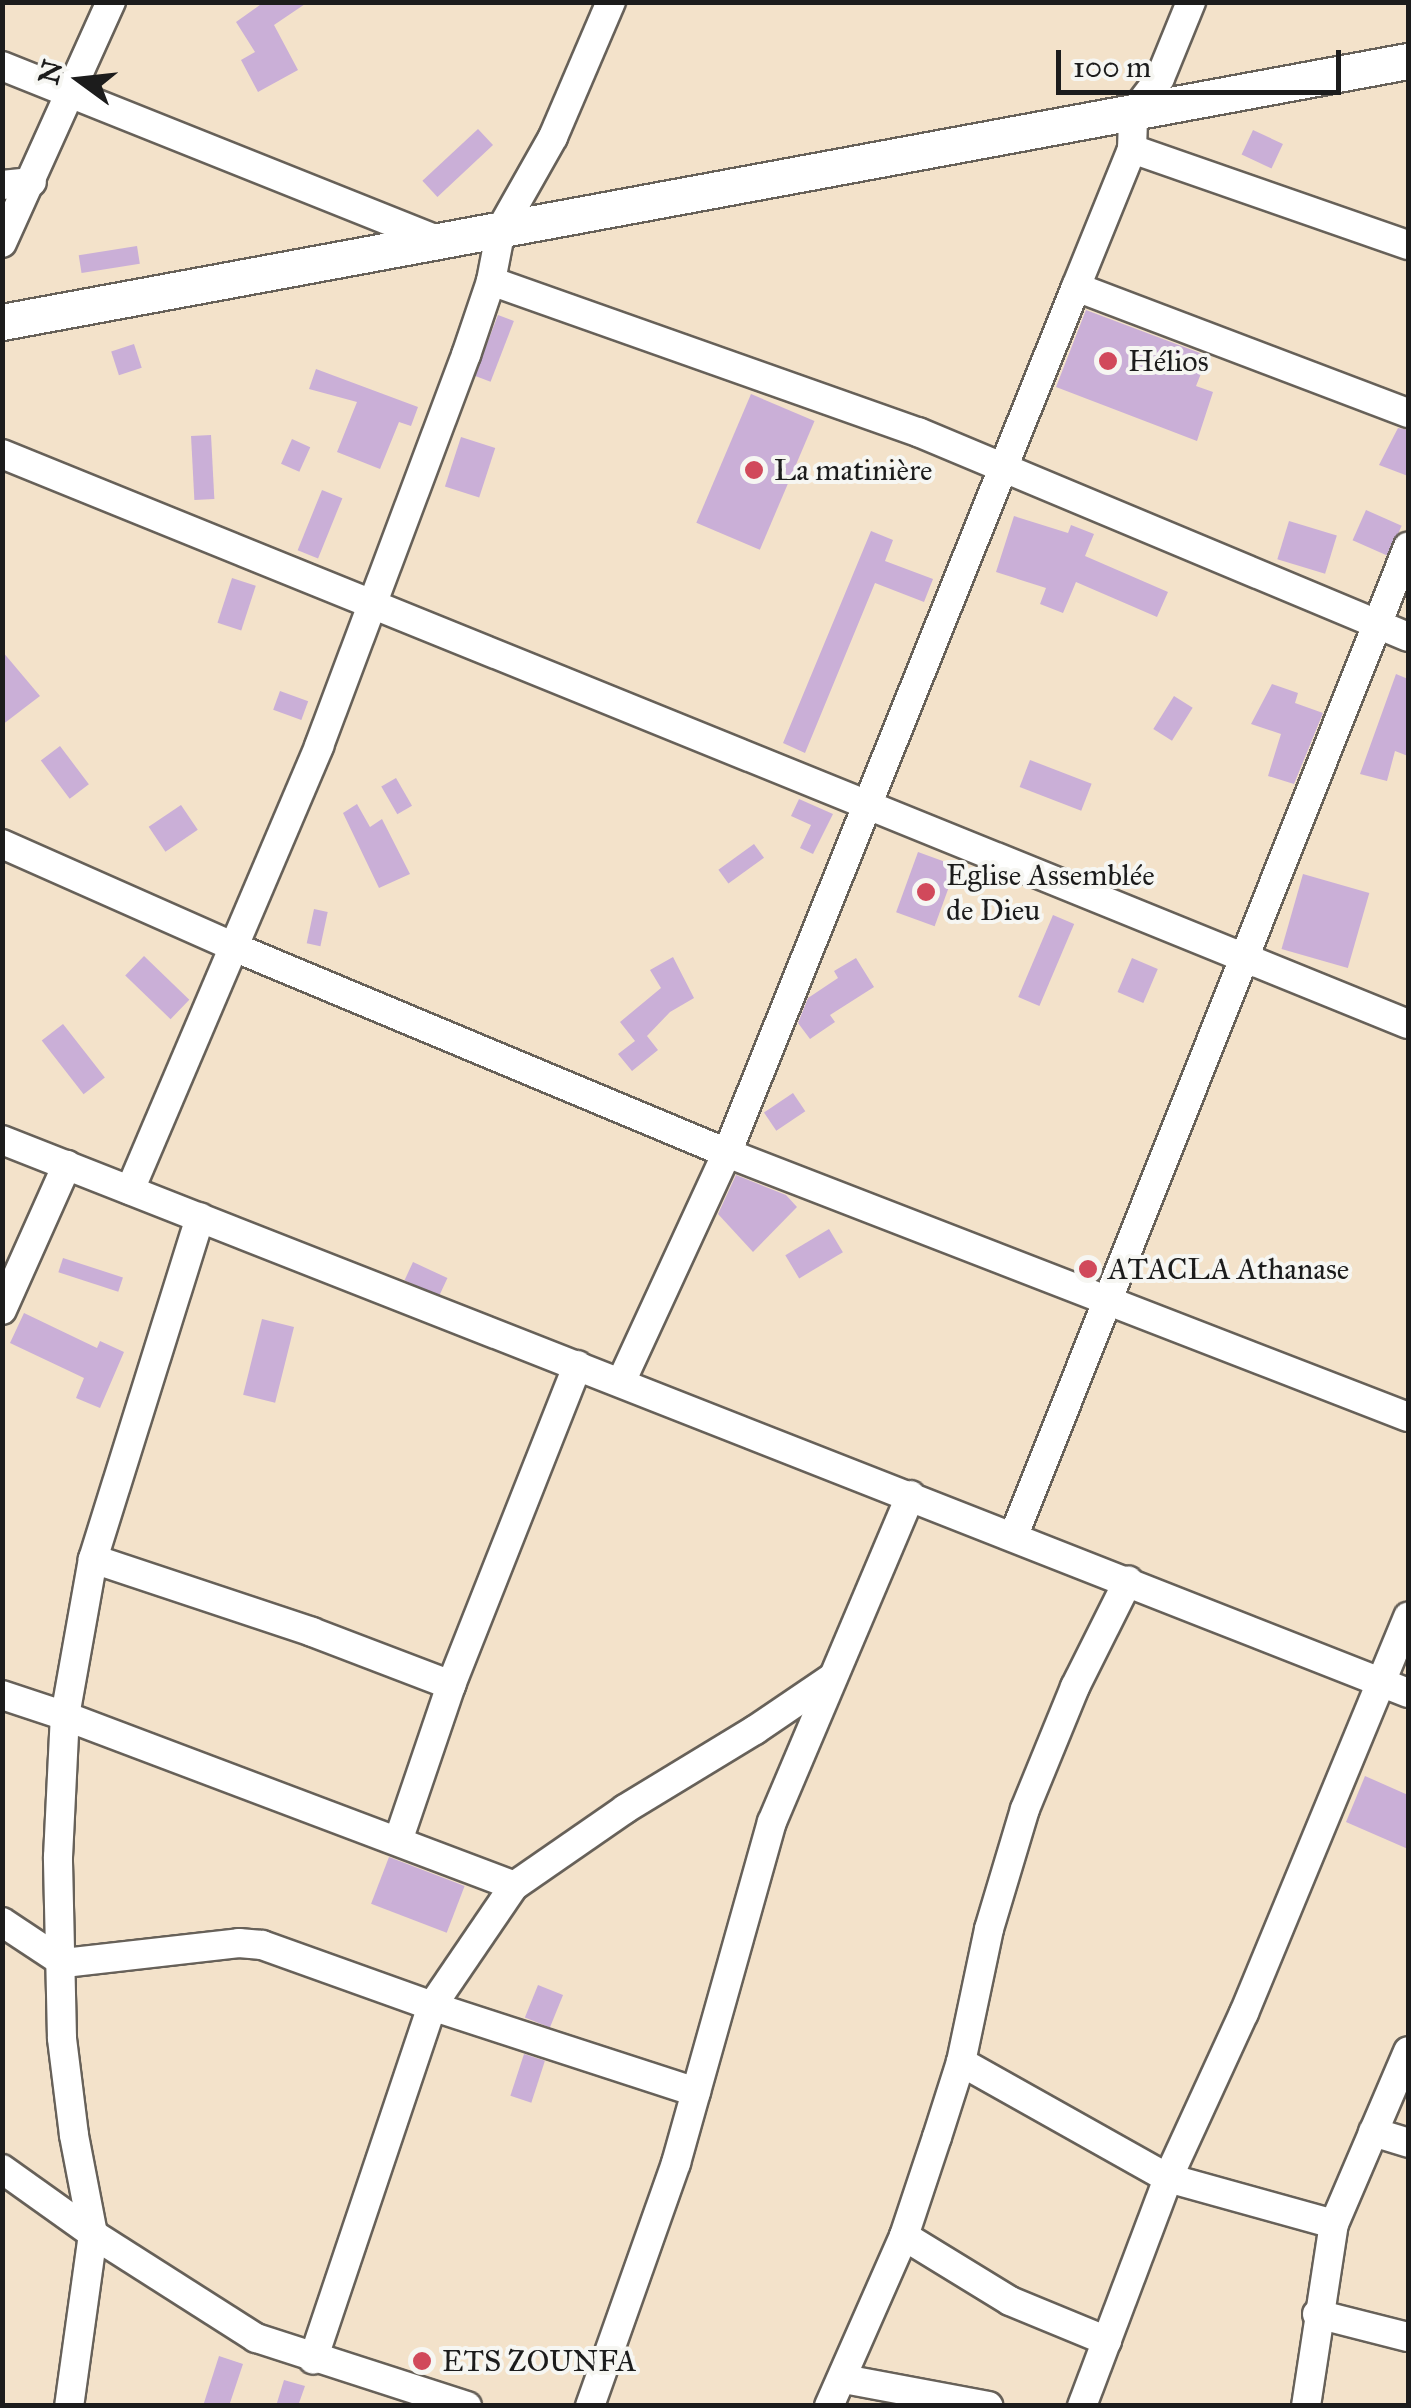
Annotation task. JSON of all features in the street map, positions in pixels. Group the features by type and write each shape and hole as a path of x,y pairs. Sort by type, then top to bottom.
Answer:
{"main road":[{"path":"2,322 1408,62"}],"street":[{"path":"2,243 112,2"},
{"path":"130,1190 320,746 490,280 501,229 553,137 611,2"},
{"path":"621,1382 727,1153 1132,149 1132,112 1160,78 1190,2"},
{"path":"2,66 440,240"},
{"path":"1132,149 1408,245"},
{"path":"2,185 32,182"},
{"path":"490,280 918,432 1408,637"},
{"path":"1076,287 1408,413"},
{"path":"2,454 1408,1024"},
{"path":"1014,1535 1408,548"},
{"path":"2,844 727,1153 1408,1417"},
{"path":"2,1140 1408,1693"},
{"path":"2,1310 67,1165"},
{"path":"69,2406 94,2234 74,2135 62,2038 64,1963 58,1856 65,1716 93,1559 200,1217"},
{"path":"398,1841 452,1685 578,1365"},
{"path":"590,2406 676,2164 772,1822 911,1495"},
{"path":"93,1559 312,1632 452,1685"},
{"path":"830,2406 904,2236 961,2062 989,1929 1014,1838 1075,1686 1128,1580"},
{"path":"1082,2406 1168,2178 1267,1960 1408,1618"},
{"path":"313,2358 432,2006 514,1886 624,1809 756,1730 832,1678"},
{"path":"2,1695 514,1886"},
{"path":"2,1922 64,1963 240,1943 262,1944 432,2006 696,2092"},
{"path":"1306,2406 1317,2314 1334,2224 1408,2052"},
{"path":"961,2062 1168,2178 1334,2224"},
{"path":"1373,2132 1408,2143"},
{"path":"2,2169 242,2330 313,2358 466,2406"},
{"path":"904,2236 1010,2301 1106,2340"},
{"path":"1317,2314 1408,2337"},
{"path":"844,2379 988,2406"}],"building":[{"path":"264,2 308,2 274,25 298,70 258,92 241,60 255,52 236,22"},
{"path":"478,129 493,145 437,197 422,181"},
{"path":"1253,130 1283,144 1271,168 1242,154"},
{"path":"137,246 140,264 82,273 79,255"},
{"path":"1086,310 1208,356 1196,386 1213,392 1197,441 1056,387"},
{"path":"498,315 514,321 491,382 475,376"},
{"path":"134,344 142,368 119,375 111,351"},
{"path":"316,369 418,407 411,426 399,422 380,469 337,452 357,402 309,389"},
{"name":"La matinière","path":"751,394 815,421 760,550 696,523"},
{"path":"1398,428 1408,430 1408,476 1379,465"},
{"path":"211,435 214,499 194,500 191,436"},
{"path":"461,437 495,448 479,498 445,486"},
{"path":"292,439 310,447 299,472 281,464"},
{"path":"322,490 342,498 318,559 298,550"},
{"path":"1366,510 1402,526 1388,556 1353,540"},
{"path":"1014,516 1068,533 1071,525 1094,534 1085,556 1168,592 1157,617 1076,582 1063,613 1040,604 1046,588 996,572"},
{"path":"1289,521 1337,536 1325,574 1277,559"},
{"path":"871,531 893,540 885,561 933,579 924,602 875,583 805,753 783,743"},
{"path":"232,578 256,586 241,630 217,623"},
{"path":"2,651 40,696 2,725"},
{"path":"1396,674 1408,679 1408,756 1395,751 1387,781 1360,774"},
{"path":"1272,684 1298,693 1295,703 1323,713 1294,784 1268,776 1281,734 1251,724"},
{"path":"280,691 308,701 301,720 273,710"},
{"path":"1174,696 1193,708 1172,741 1153,729"},
{"path":"60,746 89,784 70,799 41,760"},
{"path":"1030,760 1092,784 1081,811 1020,787"},
{"path":"396,778 412,806 397,814 381,786"},
{"path":"799,799 833,814 813,854 800,848 811,825 791,816"},
{"path":"357,804 370,827 382,819 410,874 379,888 343,813"},
{"path":"181,805 198,830 165,852 149,827"},
{"path":"754,844 764,858 728,884 718,870"},
{"path":"918,852 957,866 935,926 896,912"},
{"path":"1303,874 1369,893 1348,968 1282,949"},
{"path":"314,909 328,912 320,946 307,943"},
{"path":"1053,915 1074,924 1039,1006 1018,997"},
{"path":"144,956 189,1000 171,1019 125,975"},
{"path":"673,957 694,998 670,1012 647,1036 658,1050 632,1071 618,1054 635,1041 620,1022 661,988 650,970"},
{"path":"856,958 874,987 830,1015 835,1022 810,1039 798,1023 808,998 838,978 834,971"},
{"path":"1132,958 1158,969 1143,1003 1118,992"},
{"path":"63,1024 105,1078 84,1094 42,1041"},
{"path":"793,1093 805,1111 776,1131 764,1113"},
{"path":"736,1175 786,1195 797,1207 753,1252 718,1214"},
{"path":"829,1229 843,1252 799,1278 785,1255"},
{"path":"63,1258 123,1277 118,1292 58,1272"},
{"path":"413,1262 447,1278 439,1296 405,1280"},
{"path":"24,1313 97,1348 100,1341 124,1352 100,1408 76,1398 84,1378 10,1343"},
{"path":"262,1319 294,1327 275,1403 243,1395"},
{"path":"1365,1776 1408,1795 1408,1849 1346,1822"},
{"path":"389,1857 465,1886 447,1933 371,1904"},
{"path":"538,1985 563,1995 550,2028 525,2017"},
{"path":"524,2054 545,2061 531,2103 510,2096"},
{"path":"219,2356 243,2364 229,2406 203,2406"},
{"path":"284,2380 305,2386 298,2406 276,2406"}],"place":[{"name":"Hélios","path":"1108,361"},
{"name":"La matinière","path":"754,470"},
{"name":"Eglise Assemblée de Dieu","path":"926,892"},
{"name":"ATACLA Athanase","path":"1088,1269"},
{"name":"ETS ZOUNFA","path":"422,2361"}]}
